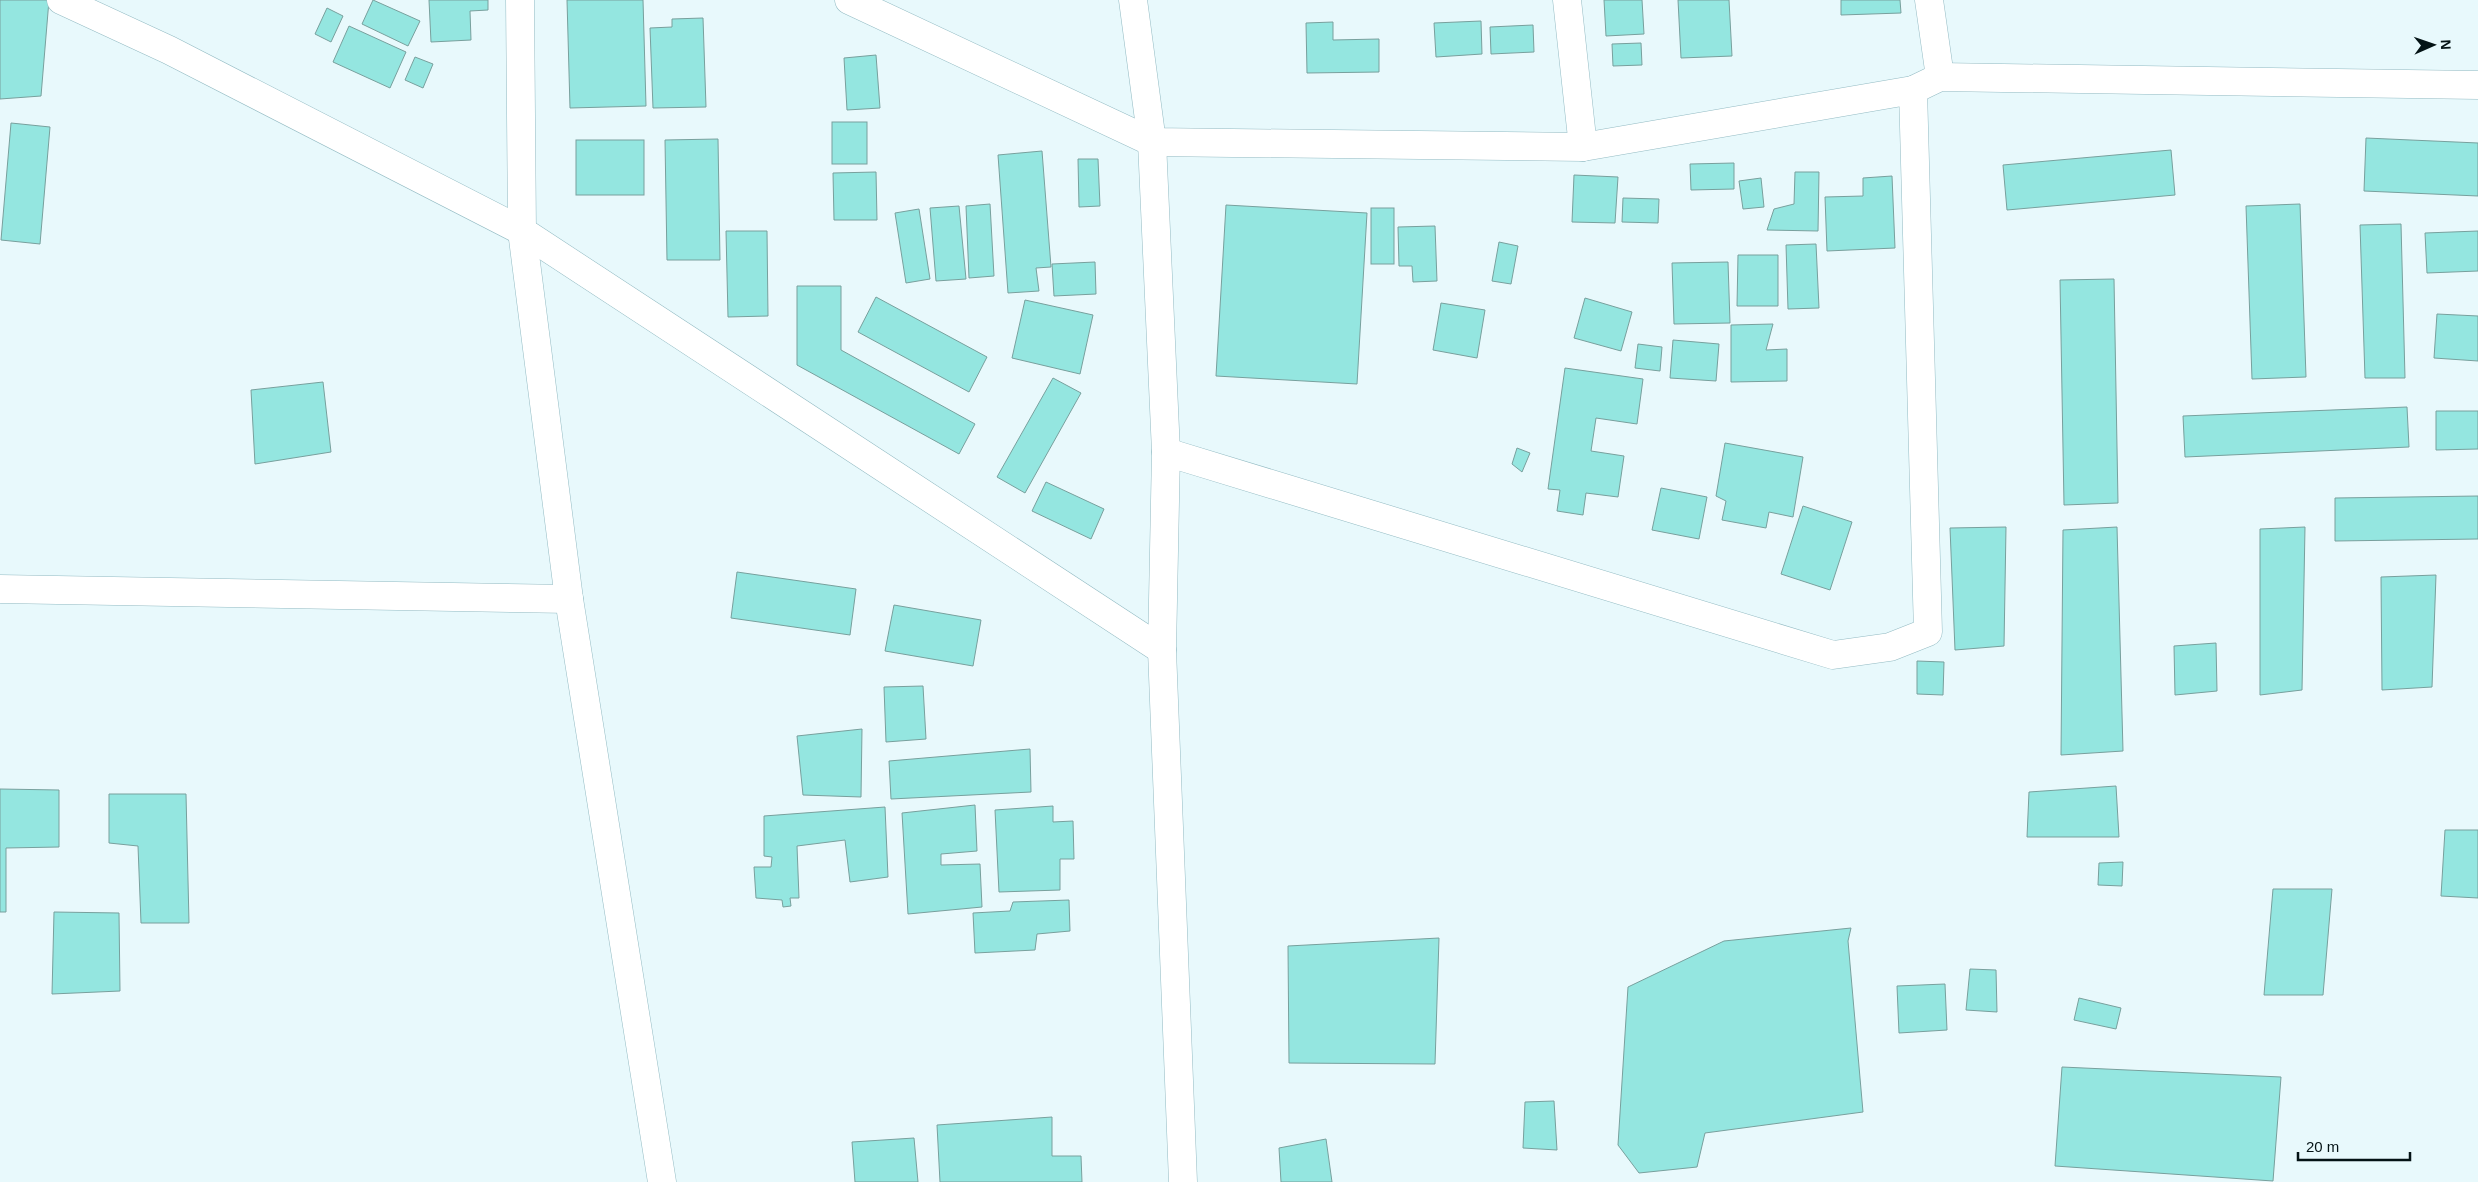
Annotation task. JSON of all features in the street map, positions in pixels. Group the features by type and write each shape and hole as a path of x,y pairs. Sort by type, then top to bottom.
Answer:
{"street":[{"path":"61,0 169,50 522,231 1162,650"},
{"path":"520,0 522,231 569,599 662,1182"},
{"path":"848,0 1152,142 1583,147 1914,90 1940,77 2478,85"},
{"path":"1133,0 1152,142 1166,452 1162,650 1183,1182"},
{"path":"1567,0 1583,147"},
{"path":"1929,0 1940,77"},
{"path":"1166,452 1833,655 1890,647 1928,632 1914,90"},
{"path":"0,589 569,599"}],"building":[{"path":"0,0 49,0 41,96 0,99"},
{"path":"373,0 420,21 408,46 362,24"},
{"path":"429,0 488,0 488,10 470,11 471,40 431,42"},
{"path":"567,0 643,0 646,106 570,108"},
{"path":"1604,0 1642,0 1644,34 1606,36"},
{"path":"1678,0 1729,0 1732,56 1681,58"},
{"path":"1841,0 1900,0 1901,13 1841,15"},
{"path":"327,8 343,16 331,42 315,34"},
{"path":"703,18 706,107 653,108 650,28 672,27 672,19"},
{"path":"1481,21 1482,54 1436,57 1434,23"},
{"path":"1333,22 1333,40 1379,39 1379,72 1307,73 1306,23"},
{"path":"1533,25 1534,52 1491,54 1490,27"},
{"path":"349,26 406,52 390,88 333,62"},
{"path":"1641,43 1642,65 1613,66 1612,44"},
{"path":"876,55 880,108 847,110 844,58"},
{"path":"415,57 433,64 423,88 405,80"},
{"path":"832,122 867,122 867,164 832,164"},
{"path":"11,123 50,127 40,244 1,240"},
{"path":"2366,138 2478,143 2478,196 2364,191"},
{"path":"718,139 720,260 667,260 665,140"},
{"path":"576,140 644,140 644,195 576,195"},
{"path":"2171,150 2175,195 2007,210 2003,165"},
{"path":"1042,151 1051,267 1036,268 1039,291 1008,293 998,155"},
{"path":"1078,159 1098,159 1100,206 1079,207"},
{"path":"1734,163 1734,189 1691,190 1690,164"},
{"path":"876,172 877,220 834,220 833,173"},
{"path":"1795,172 1819,172 1818,231 1767,230 1774,209 1794,204"},
{"path":"1574,175 1618,177 1615,223 1572,222"},
{"path":"1892,176 1895,248 1827,251 1825,197 1863,196 1863,178"},
{"path":"1761,178 1764,207 1743,209 1739,181"},
{"path":"1623,198 1659,199 1658,223 1622,222"},
{"path":"990,204 994,276 969,278 966,206"},
{"path":"2300,204 2306,377 2252,379 2246,206"},
{"path":"1226,205 1367,213 1357,384 1216,376"},
{"path":"959,206 966,279 936,281 930,208"},
{"path":"1371,208 1394,208 1394,264 1371,264"},
{"path":"919,209 930,279 906,283 895,213"},
{"path":"2401,224 2405,378 2365,378 2360,225"},
{"path":"1435,226 1437,281 1413,282 1412,266 1399,266 1398,227"},
{"path":"726,231 767,231 768,316 728,317"},
{"path":"2478,231 2478,271 2427,273 2425,233"},
{"path":"1499,242 1518,246 1511,284 1492,281"},
{"path":"1816,244 1819,308 1788,309 1786,245"},
{"path":"1738,255 1778,255 1778,306 1737,306"},
{"path":"1095,262 1096,294 1054,296 1052,264"},
{"path":"1728,262 1730,323 1674,324 1672,263"},
{"path":"2114,279 2118,503 2064,505 2060,280"},
{"path":"797,286 841,286 841,350 975,424 959,454 797,365"},
{"path":"876,297 987,357 969,392 858,332"},
{"path":"1585,298 1632,312 1621,351 1574,338"},
{"path":"1025,300 1093,315 1080,374 1012,358"},
{"path":"1441,303 1485,310 1477,358 1433,350"},
{"path":"2437,314 2478,316 2478,361 2434,358"},
{"path":"1773,324 1766,350 1787,349 1787,381 1731,382 1731,325"},
{"path":"1673,340 1719,344 1716,381 1670,378"},
{"path":"1638,344 1662,347 1660,371 1635,368"},
{"path":"1565,368 1643,379 1637,424 1596,418 1591,451 1624,456 1618,497 1586,493 1583,515 1557,511 1560,490 1548,489"},
{"path":"1053,378 1081,393 1025,493 997,477"},
{"path":"323,382 331,452 255,464 251,390"},
{"path":"2407,407 2409,447 2185,457 2183,416"},
{"path":"2436,411 2478,411 2478,449 2436,450"},
{"path":"1725,443 1803,457 1793,517 1769,512 1766,528 1722,520 1726,501 1716,496"},
{"path":"1517,448 1530,453 1522,472 1512,464"},
{"path":"1046,482 1104,509 1091,539 1032,511"},
{"path":"1661,488 1707,497 1699,539 1652,530"},
{"path":"2478,496 2478,539 2335,541 2335,498"},
{"path":"1803,506 1852,522 1830,590 1781,574"},
{"path":"2006,527 2004,646 1955,650 1950,528"},
{"path":"2117,527 2123,751 2061,755 2063,530"},
{"path":"2305,527 2302,690 2260,695 2260,529"},
{"path":"737,572 856,589 850,635 731,618"},
{"path":"2436,575 2432,687 2382,690 2381,577"},
{"path":"894,605 981,620 973,666 885,651"},
{"path":"2216,643 2217,691 2175,695 2174,646"},
{"path":"1917,661 1944,662 1943,695 1917,694"},
{"path":"923,686 926,739 886,742 884,687"},
{"path":"862,729 861,797 803,795 797,736"},
{"path":"1030,749 1031,792 891,799 889,761"},
{"path":"2116,786 2119,837 2027,837 2029,792"},
{"path":"0,789 59,790 59,847 6,848 6,912 0,912"},
{"path":"109,794 186,794 189,923 141,923 138,846 109,843"},
{"path":"975,805 977,851 941,854 941,865 980,864 982,907 908,914 902,813"},
{"path":"1053,806 1053,822 1073,821 1074,859 1060,859 1060,890 999,892 995,810"},
{"path":"885,807 888,877 850,882 845,840 797,846 799,898 790,898 791,906 783,907 782,900 756,898 754,867 771,867 772,857 764,856 764,816"},
{"path":"2445,830 2478,830 2478,898 2441,896"},
{"path":"2123,862 2122,886 2098,885 2099,863"},
{"path":"2273,889 2332,889 2323,995 2264,995"},
{"path":"1069,900 1070,931 1037,934 1035,950 975,953 973,913 1010,911 1013,902"},
{"path":"54,912 119,913 120,991 52,994"},
{"path":"1851,928 1848,941 1863,1112 1705,1133 1697,1167 1639,1173 1618,1145 1628,987 1724,941"},
{"path":"1439,938 1435,1064 1289,1063 1288,946"},
{"path":"1970,969 1996,970 1997,1012 1966,1010"},
{"path":"1945,984 1947,1030 1899,1033 1897,986"},
{"path":"2079,998 2121,1008 2116,1029 2074,1020"},
{"path":"2062,1067 2281,1077 2273,1181 2055,1166"},
{"path":"1554,1101 1557,1150 1523,1148 1525,1102"},
{"path":"1052,1117 1052,1156 1081,1156 1082,1182 940,1182 937,1125"},
{"path":"914,1138 918,1182 855,1182 852,1142"},
{"path":"1326,1139 1332,1182 1281,1182 1279,1148"}]}
